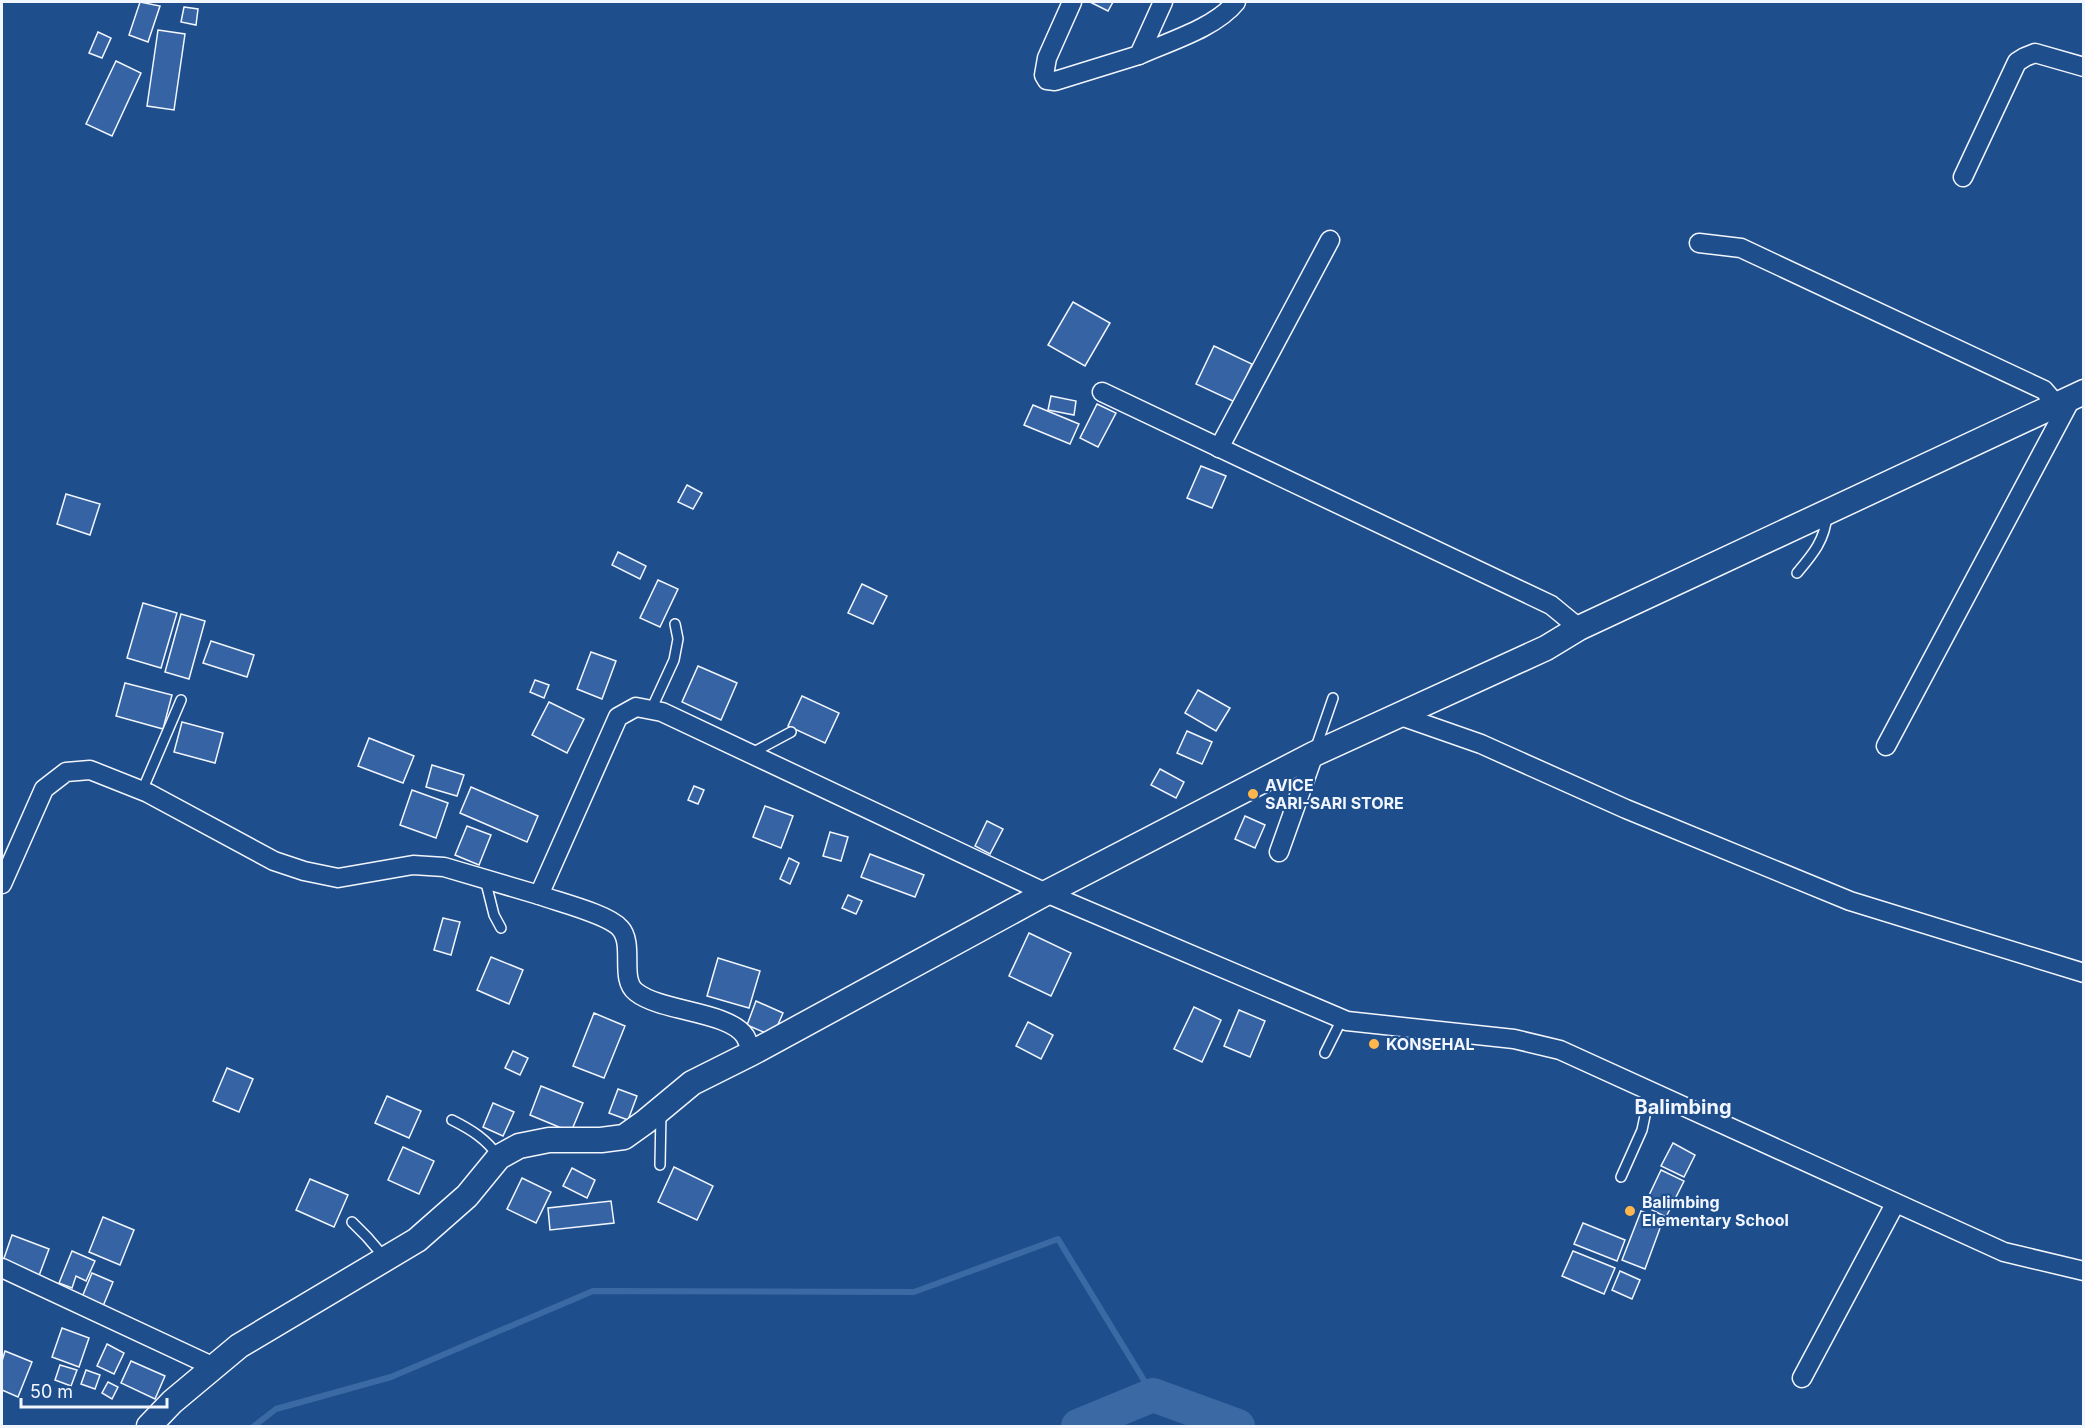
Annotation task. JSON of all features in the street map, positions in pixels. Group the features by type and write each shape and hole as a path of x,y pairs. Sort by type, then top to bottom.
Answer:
{"street":[{"path":"1072,2 1047,58 1044,75 1047,80 1055,81 1139,55 1214,21 1228,12 1236,2"},
{"path":"1139,55 1163,2"},
{"path":"1963,177 2017,62 2035,54 2084,67"},
{"path":"1219,448 1330,240"},
{"path":"1699,243 1741,248 2044,390 2050,397 2069,399"},
{"path":"1102,392 1551,605 1579,628"},
{"path":"149,1426 172,1402 239,1346 417,1240 467,1196 499,1157 519,1146 549,1140 602,1140 624,1137 692,1083 752,1053 1046,893 1314,754 1546,648 1579,628 2069,399"},
{"path":"1886,746 2069,399"},
{"path":"539,895 618,717 636,707 662,712 1046,893 1342,1019 1381,1026 1514,1039 1560,1050 2004,1252 2084,1271"},
{"path":"1398,715 1481,744 1626,808 1850,901 2084,973"},
{"path":"1279,852 1314,754"},
{"path":"2,884 44,789 66,772 90,770 142,791 274,861 304,872 338,878 414,865 444,867 539,895 614,922 626,937 628,977 633,990 646,999 731,1024 744,1035 752,1053"},
{"path":"1802,1377 1895,1204"},
{"path":"2,1268 214,1367"}],"lane":[{"path":"1797,573 1821,541 1826,530 1828,512"},
{"path":"651,710 674,660 678,639 675,624"},
{"path":"1314,754 1333,698"},
{"path":"142,791 181,700"},
{"path":"750,753 791,732"},
{"path":"485,879 494,915 501,928"},
{"path":"1325,1053 1342,1019"},
{"path":"1621,1177 1642,1131 1650,1092"},
{"path":"660,1165 661,1109"},
{"path":"452,1120 474,1131 488,1142 499,1157"},
{"path":"352,1222 385,1258"}],"building":[{"path":"140,2 160,6 148,42 129,35"},
{"path":"1090,2 1113,2 1108,11"},
{"path":"184,7 198,9 196,25 181,22"},
{"path":"158,30 185,34 174,110 147,106"},
{"path":"98,32 111,38 102,58 89,53"},
{"path":"116,61 141,73 112,136 86,124"},
{"path":"1073,302 1110,323 1085,366 1048,345"},
{"path":"1214,346 1252,364 1235,402 1196,384"},
{"path":"1051,396 1076,401 1074,415 1048,410"},
{"path":"1097,404 1116,413 1098,447 1080,438"},
{"path":"1033,405 1079,424 1070,444 1024,425"},
{"path":"1201,466 1226,476 1212,508 1187,498"},
{"path":"687,485 702,493 693,509 678,502"},
{"path":"66,494 100,504 90,535 57,524"},
{"path":"618,552 646,566 640,579 612,565"},
{"path":"658,580 678,589 660,627 640,618"},
{"path":"862,584 887,596 873,624 848,613"},
{"path":"143,603 177,613 161,668 127,658"},
{"path":"181,614 205,621 189,679 165,672"},
{"path":"211,641 254,655 247,677 203,663"},
{"path":"591,652 616,661 602,699 577,689"},
{"path":"698,666 737,683 721,720 682,702"},
{"path":"535,680 549,685 544,698 530,692"},
{"path":"125,683 172,695 163,729 116,716"},
{"path":"1198,690 1230,708 1216,731 1185,713"},
{"path":"802,696 839,713 825,743 788,726"},
{"path":"549,702 584,719 567,753 532,735"},
{"path":"182,722 223,733 215,763 174,752"},
{"path":"1187,731 1212,742 1202,764 1177,753"},
{"path":"369,738 414,756 403,783 358,766"},
{"path":"432,765 464,775 457,796 426,787"},
{"path":"1160,769 1184,782 1176,798 1151,785"},
{"path":"694,786 704,790 698,804 688,800"},
{"path":"471,787 538,816 527,842 460,813"},
{"path":"412,790 448,803 436,838 400,825"},
{"path":"765,806 793,816 781,848 753,837"},
{"path":"1245,816 1265,825 1255,848 1235,839"},
{"path":"987,821 1003,829 990,854 975,846"},
{"path":"467,826 491,835 479,865 455,855"},
{"path":"830,832 848,837 841,861 823,856"},
{"path":"870,854 924,875 915,897 861,877"},
{"path":"789,858 799,863 790,884 780,879"},
{"path":"848,895 862,901 856,914 842,908"},
{"path":"443,918 460,922 451,955 434,950"},
{"path":"1029,933 1071,953 1051,996 1009,976"},
{"path":"491,957 523,970 509,1004 477,990"},
{"path":"718,958 760,971 749,1008 707,996"},
{"path":"756,1001 783,1013 773,1036 747,1025"},
{"path":"1194,1007 1221,1020 1202,1062 1174,1049"},
{"path":"1239,1010 1265,1021 1250,1057 1224,1046"},
{"path":"594,1013 625,1026 604,1078 573,1066"},
{"path":"1028,1022 1053,1035 1041,1059 1016,1046"},
{"path":"513,1051 528,1058 520,1075 505,1068"},
{"path":"227,1068 253,1079 239,1112 213,1101"},
{"path":"541,1086 583,1103 571,1132 530,1115"},
{"path":"618,1089 637,1096 628,1120 609,1113"},
{"path":"387,1096 421,1111 409,1138 375,1123"},
{"path":"493,1103 514,1112 503,1136 483,1127"},
{"path":"1673,1143 1695,1155 1684,1177 1661,1166"},
{"path":"403,1147 434,1161 419,1194 388,1180"},
{"path":"674,1167 713,1186 697,1220 658,1202"},
{"path":"572,1168 595,1180 587,1198 563,1186"},
{"path":"1661,1170 1684,1181 1666,1217 1644,1206"},
{"path":"522,1178 551,1192 536,1223 507,1209"},
{"path":"310,1179 348,1195 334,1227 296,1210"},
{"path":"611,1201 614,1223 550,1230 548,1208"},
{"path":"1641,1211 1663,1220 1645,1269 1622,1260"},
{"path":"103,1217 134,1230 120,1265 89,1252"},
{"path":"1583,1223 1625,1240 1617,1261 1574,1244"},
{"path":"12,1235 49,1249 37,1281 2,1264"},
{"path":"72,1251 95,1261 86,1281 76,1276 72,1288 59,1283"},
{"path":"1573,1251 1615,1268 1604,1294 1562,1276"},
{"path":"1620,1271 1640,1280 1632,1299 1612,1290"},
{"path":"92,1273 113,1282 101,1311 80,1302"},
{"path":"62,1328 89,1338 79,1367 52,1357"},
{"path":"107,1344 124,1353 114,1374 97,1366"},
{"path":"5,1351 32,1362 18,1397 2,1390 2,1361"},
{"path":"131,1361 165,1376 155,1399 121,1383"},
{"path":"60,1365 77,1370 71,1386 55,1380"},
{"path":"86,1370 100,1375 95,1389 81,1384"},
{"path":"108,1382 118,1387 112,1399 102,1393"}],"waterway":[{"path":"254,1426 276,1409 391,1377 593,1291 914,1292 1058,1239 1153,1395"},
{"path":"1078,1426 1153,1395 1238,1426"}],"place":[{"name":"AVICE SARI-SARI STORE","path":"1253,794"},
{"name":"KONSEHAL","path":"1374,1044"},
{"name":"Balimbing Elementary School","path":"1630,1211"}],"district":[{"name":"Balimbing","path":"1683,1107"}]}
